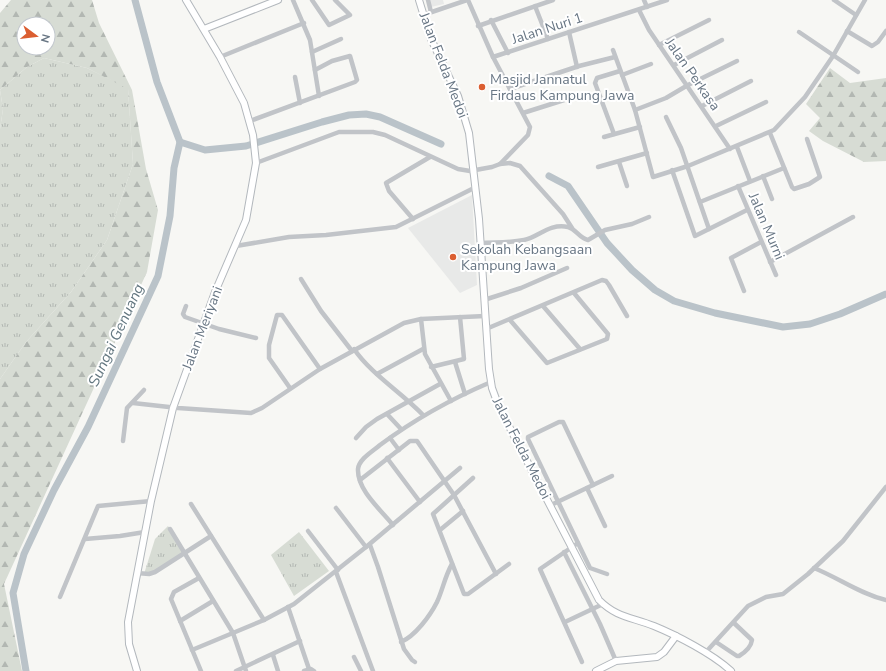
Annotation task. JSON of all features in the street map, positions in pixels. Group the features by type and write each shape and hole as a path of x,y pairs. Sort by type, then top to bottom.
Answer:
{"street":[{"name":"Jalan Meriyani","path":"137,671 129,644 127,628 151,501 173,408 218,285 246,220 256,163 256,154 250,121 242,98 204,29 186,0"},
{"path":"204,29 278,0"},
{"path":"293,0 304,23 312,52 319,96"},
{"path":"312,0 329,25 350,15 335,0"},
{"name":"Jalan Felda Medoi","path":"419,0 431,39 461,106 468,133 476,187 491,382 500,407 596,595 603,604 622,617 653,625 676,636 705,653 731,671"},
{"path":"428,0 431,12"},
{"path":"423,15 467,0 493,57 529,124 530,132 500,164"},
{"path":"478,26 491,20 553,0"},
{"path":"644,0 647,7"},
{"name":"Jalan Nuri 1","path":"493,57 667,0"},
{"path":"834,0 856,15"},
{"path":"613,50 635,110 653,177 688,166 770,133 806,97 833,56 865,0"},
{"path":"535,6 548,39"},
{"name":"Jalan Perkasa","path":"639,10 659,45 716,126 730,149"},
{"path":"491,20 508,53"},
{"path":"659,45 709,20"},
{"path":"220,57 304,23"},
{"path":"847,31 872,46 878,42 886,31"},
{"path":"569,32 578,66"},
{"path":"799,32 858,72"},
{"path":"312,52 340,39"},
{"path":"674,65 722,40"},
{"path":"250,121 319,96 357,80 350,56 332,61 315,70"},
{"path":"510,89 578,66 615,57"},
{"path":"635,110 666,98 688,85 737,61"},
{"path":"614,134 595,83 597,78 651,64"},
{"path":"295,77 300,102"},
{"path":"702,106 752,81"},
{"path":"524,113 580,95"},
{"path":"716,126 766,102"},
{"path":"666,117 682,148 709,229"},
{"path":"604,137 640,127"},
{"path":"256,163 324,136 339,132 373,132 385,134 430,157 463,170 474,170 510,163 520,166 563,214 572,229 583,239 590,240 610,228 632,224 649,217"},
{"path":"770,133 794,189 819,179 820,175 807,139"},
{"path":"737,147 750,181"},
{"path":"598,168 647,153"},
{"path":"413,218 389,191 386,183 430,157"},
{"path":"619,162 627,186"},
{"path":"700,202 784,168"},
{"path":"672,170 693,235 695,236 747,210"},
{"path":"763,176 772,200"},
{"name":"Jalan Murni","path":"738,186 776,275"},
{"path":"236,246 288,237 322,235 393,227 476,187"},
{"path":"770,262 853,217"},
{"path":"480,243 521,241 531,238 543,230 559,227 572,229"},
{"path":"744,291 731,258 761,242"},
{"path":"484,300 521,288 567,268"},
{"path":"301,279 321,311 353,350 377,374 408,400 422,415"},
{"path":"486,329 605,280 627,316"},
{"path":"510,320 546,362 607,339 609,335 574,293"},
{"path":"186,306 184,317 203,324 256,338"},
{"path":"543,306 580,349"},
{"path":"290,388 269,358 269,346 277,315 282,315 320,369"},
{"path":"133,403 173,408 251,413 262,408 320,369 404,323 422,319 485,316"},
{"path":"431,367 455,362 464,358 460,317"},
{"path":"422,319 423,349 440,384 451,401"},
{"path":"377,374 423,349"},
{"path":"455,362 465,394"},
{"path":"393,525 368,495 360,480 358,469 361,461 401,429 422,415 491,382"},
{"path":"356,438 366,427 408,400 440,384"},
{"path":"123,441 127,408 144,390"},
{"path":"387,414 401,429"},
{"path":"593,485 563,422 559,422 528,437 590,568 607,574"},
{"path":"390,438 398,450"},
{"path":"360,480 411,440 417,441 454,495 496,574"},
{"path":"387,458 420,502"},
{"path":"192,650 264,620 288,607 368,546 460,468"},
{"path":"551,505 612,476"},
{"path":"473,478 434,513 452,564 465,594 468,594 509,564"},
{"path":"705,653 752,602 770,596 783,594 814,568 843,541 886,487"},
{"path":"587,488 605,526"},
{"path":"60,597 85,538 94,511 100,505 151,501"},
{"path":"191,504 264,620"},
{"path":"336,508 368,546 386,590 407,655 415,662"},
{"path":"440,530 462,511"},
{"path":"170,529 233,633 245,669"},
{"path":"308,531 337,571 373,671"},
{"path":"85,538 120,536 145,532"},
{"path":"137,573 152,573 211,536"},
{"path":"578,543 541,566 540,569 582,662"},
{"path":"564,552 616,661"},
{"path":"402,642 412,635 436,603 452,564"},
{"path":"814,568 832,575 864,593 886,600"},
{"path":"200,578 176,591 172,596 172,603 201,671"},
{"path":"180,621 213,600"},
{"path":"565,622 603,604"},
{"path":"288,607 309,669"},
{"path":"716,642 737,656 751,645 752,640 734,623"},
{"path":"596,671 616,661 657,657 664,652 676,636"},
{"path":"236,671 245,669 300,641"},
{"path":"273,655 278,671"},
{"path":"354,657 361,671"},
{"path":"304,671 309,669 314,671"}],"shaded area":[{"path":"430,0 443,0 444,4 431,7"},
{"name":"Sekolah Kebangsaan Kampung Jawa","path":"472,195 477,285 460,293 408,228"}],"green space":[{"path":"11,0 92,0 99,23 132,90 146,169 158,210 147,272 4,584 22,671 0,671 0,379 26,342 71,292 107,240 133,164 128,89 87,68 44,58 27,67 0,90 0,13"},
{"path":"44,58 87,68 128,88 133,164 107,240 71,292 26,342 0,379 0,129 3,109 0,90 27,67"},
{"path":"830,68 850,83 886,78 886,161 864,162 823,141 809,131 820,118 806,104"},
{"path":"0,90 3,109 0,129"},
{"path":"168,526 185,553 155,572 144,574 155,539"},
{"path":"299,532 329,571 294,596 271,555"}],"waterway":[{"name":"Sungai Genuang","path":"26,671 13,593 24,554 54,490 88,427 158,276 170,216 174,168 180,142 157,82 135,0"},
{"path":"180,142 205,150 246,146 322,122 349,115 366,114 380,117 441,144"},
{"path":"549,176 568,186 607,243 632,270 655,290 674,301 715,313 783,327 810,324 840,314 886,294"}],"place":[{"name":"Masjid Jannatul Firdaus Kampung Jawa","path":"482,87"},
{"name":"Sekolah Kebangsaan Kampung Jawa","path":"453,257"}]}
